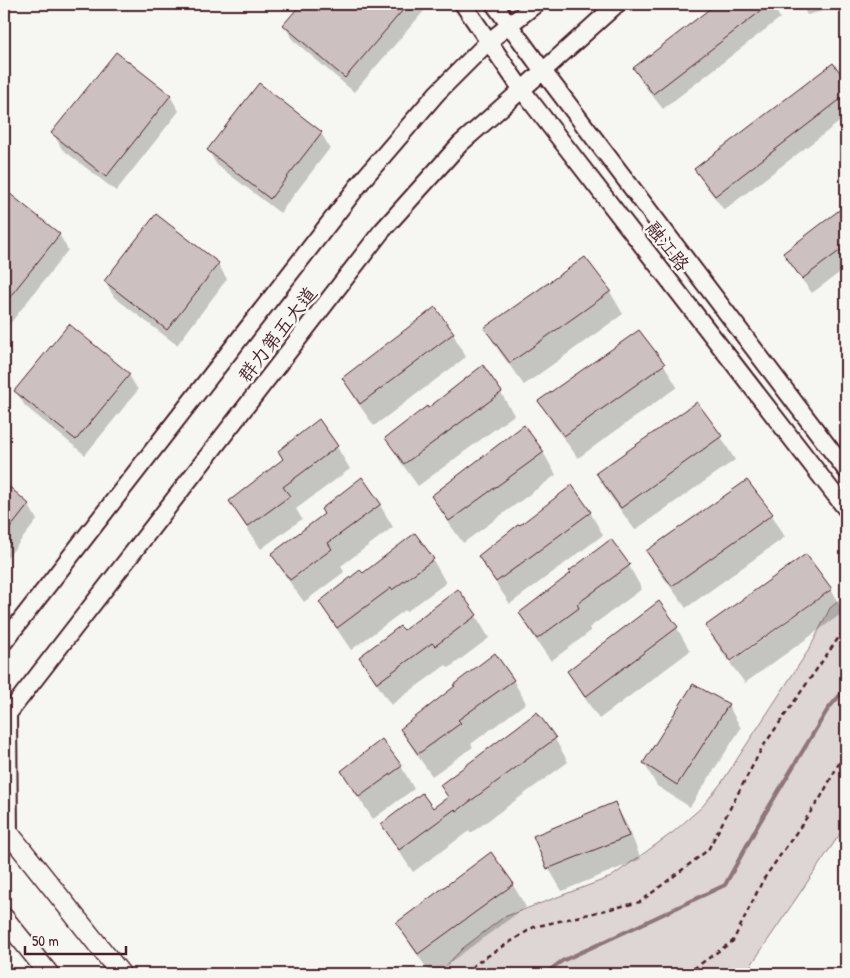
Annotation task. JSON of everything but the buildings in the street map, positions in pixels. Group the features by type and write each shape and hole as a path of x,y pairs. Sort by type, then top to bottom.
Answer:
{"main road":[{"name":"融江路","path":"463,4 522,90 846,509"},
{"name":"融江路","path":"494,4 846,470"},
{"name":"群力第五大道","path":"4,642 365,177 437,93 488,42 536,4"},
{"name":"群力第五大道","path":"6,716 381,232 460,144 617,4"},
{"path":"6,716 6,830 121,974"},
{"path":"4,918 49,974"}],"path":[{"path":"465,974 474,964 534,926 640,902 708,850 762,748 846,627"},
{"path":"686,974 733,941 764,880 821,797 846,750"}],"shaded area":[{"path":"846,595 846,825 745,974 438,974 463,948 504,917 611,877 672,833 702,807 722,782 810,648 830,608"}],"waterway":[{"path":"544,974 562,961 725,885 758,825 828,709 846,688"}]}
